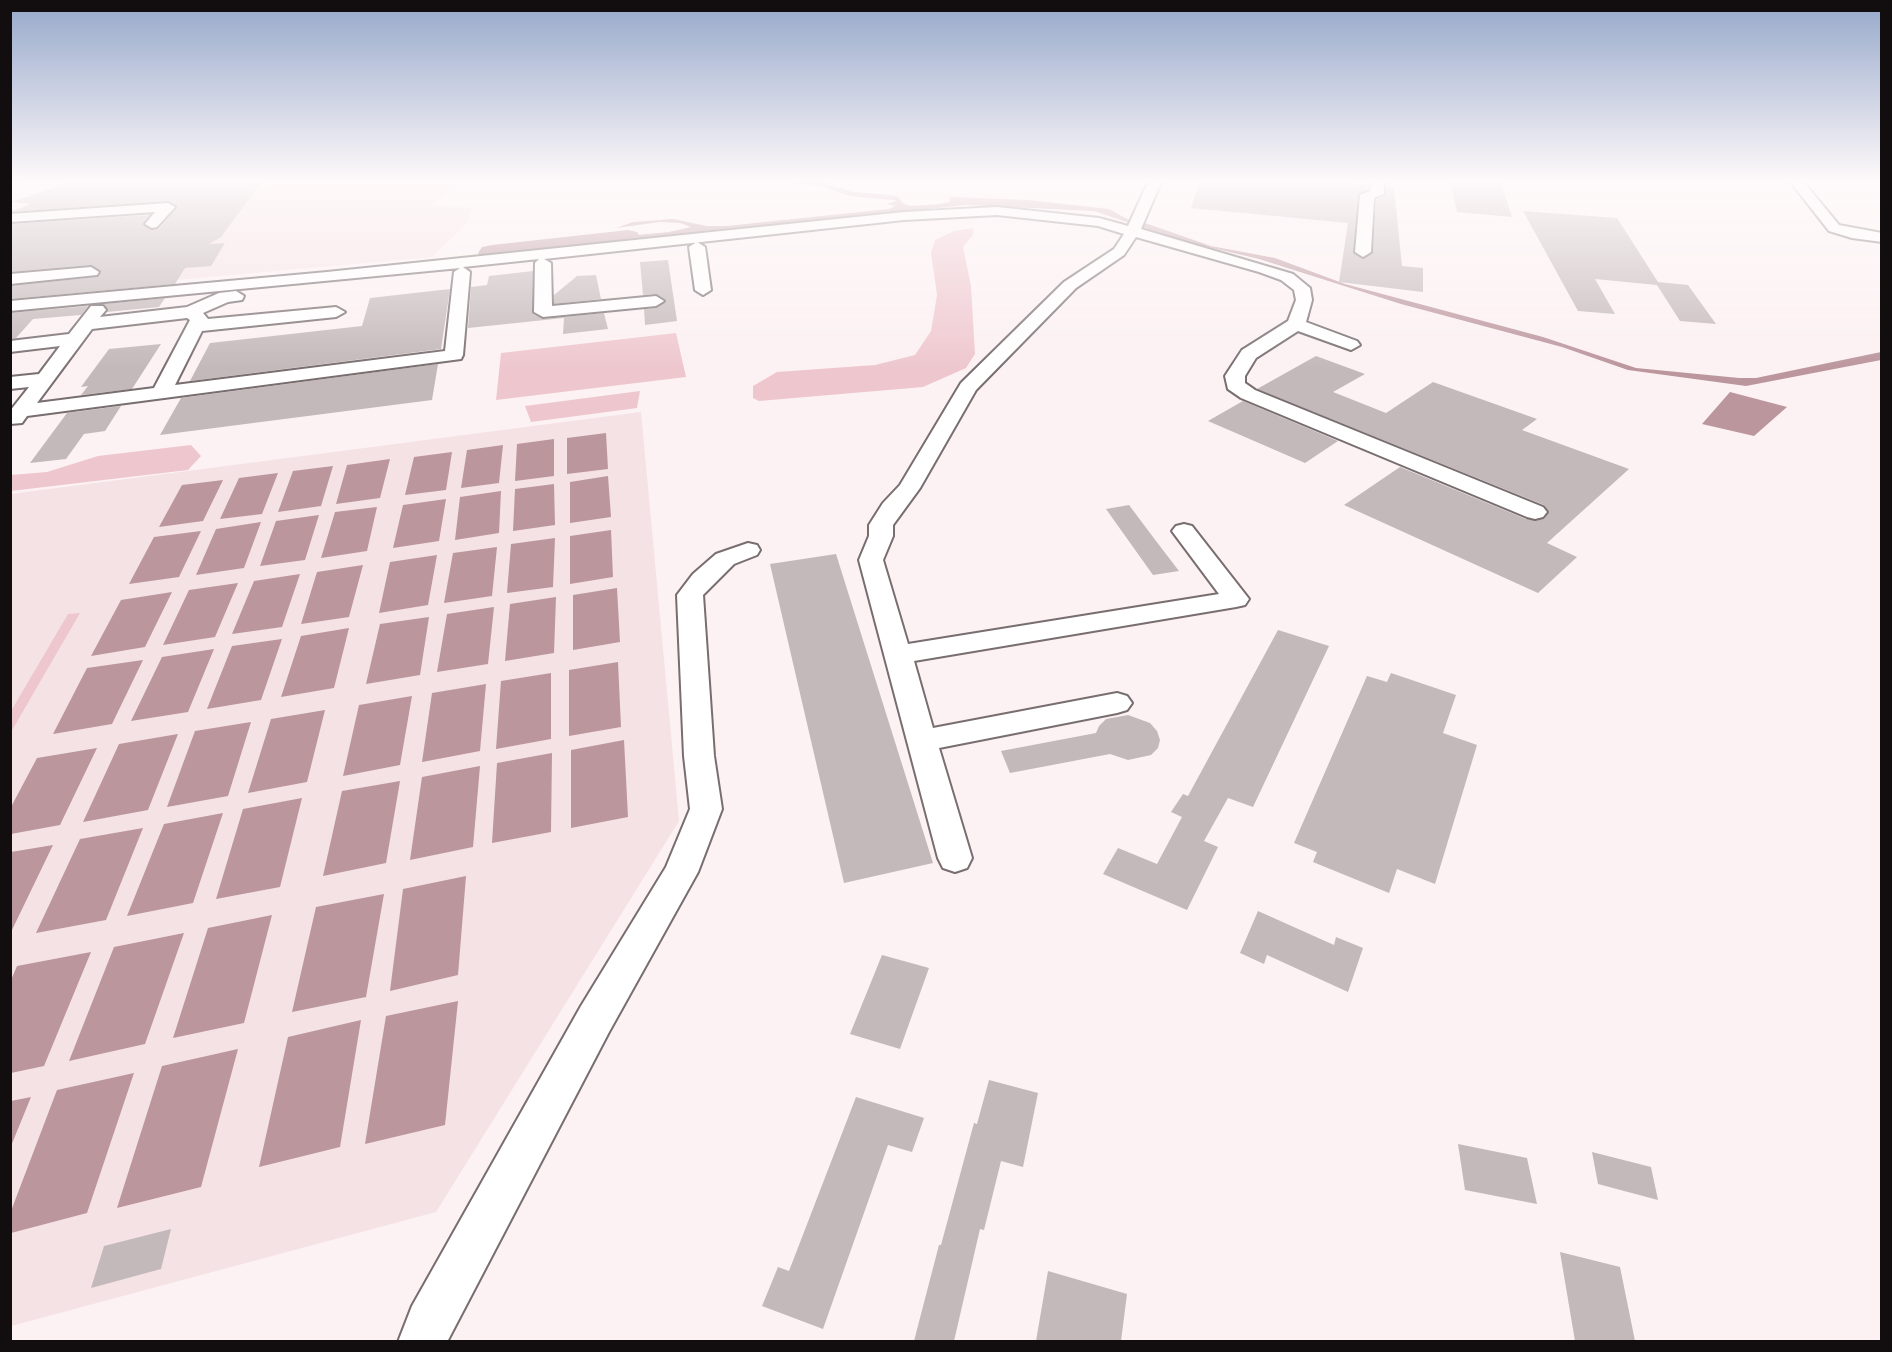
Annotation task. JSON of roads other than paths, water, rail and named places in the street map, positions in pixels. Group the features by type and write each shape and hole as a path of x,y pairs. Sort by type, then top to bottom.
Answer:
{"street":[{"path":"10,306 327,277 649,243"},
{"path":"161,393 193,319 225,297 735,243"},
{"path":"955,858 870,560 881,536 881,525 891,508 909,488 968,387 1070,285 1119,252 1124,243"},
{"path":"1186,243 1287,277 1302,288 1304,300 1296,324 1255,349 1235,376 1235,385 1248,394 1535,512"},
{"path":"1363,252 1364,243"},
{"path":"697,247 703,290"},
{"path":"543,263 543,312 656,301"},
{"path":"10,279 91,272"},
{"path":"16,418 161,393 454,355 462,272"},
{"path":"16,418 107,297"},
{"path":"10,347 82,331 193,319 336,312"},
{"path":"1296,324 1352,345"},
{"path":"10,383 46,379"},
{"path":"897,655 1236,599 1184,531"},
{"path":"422,1341 429,1323 594,1019 681,872 706,809 699,756 690,595 702,579 725,559 748,550"},
{"path":"922,741 1116,703"}],"waterway":[{"path":"492,253 582,243"}]}
